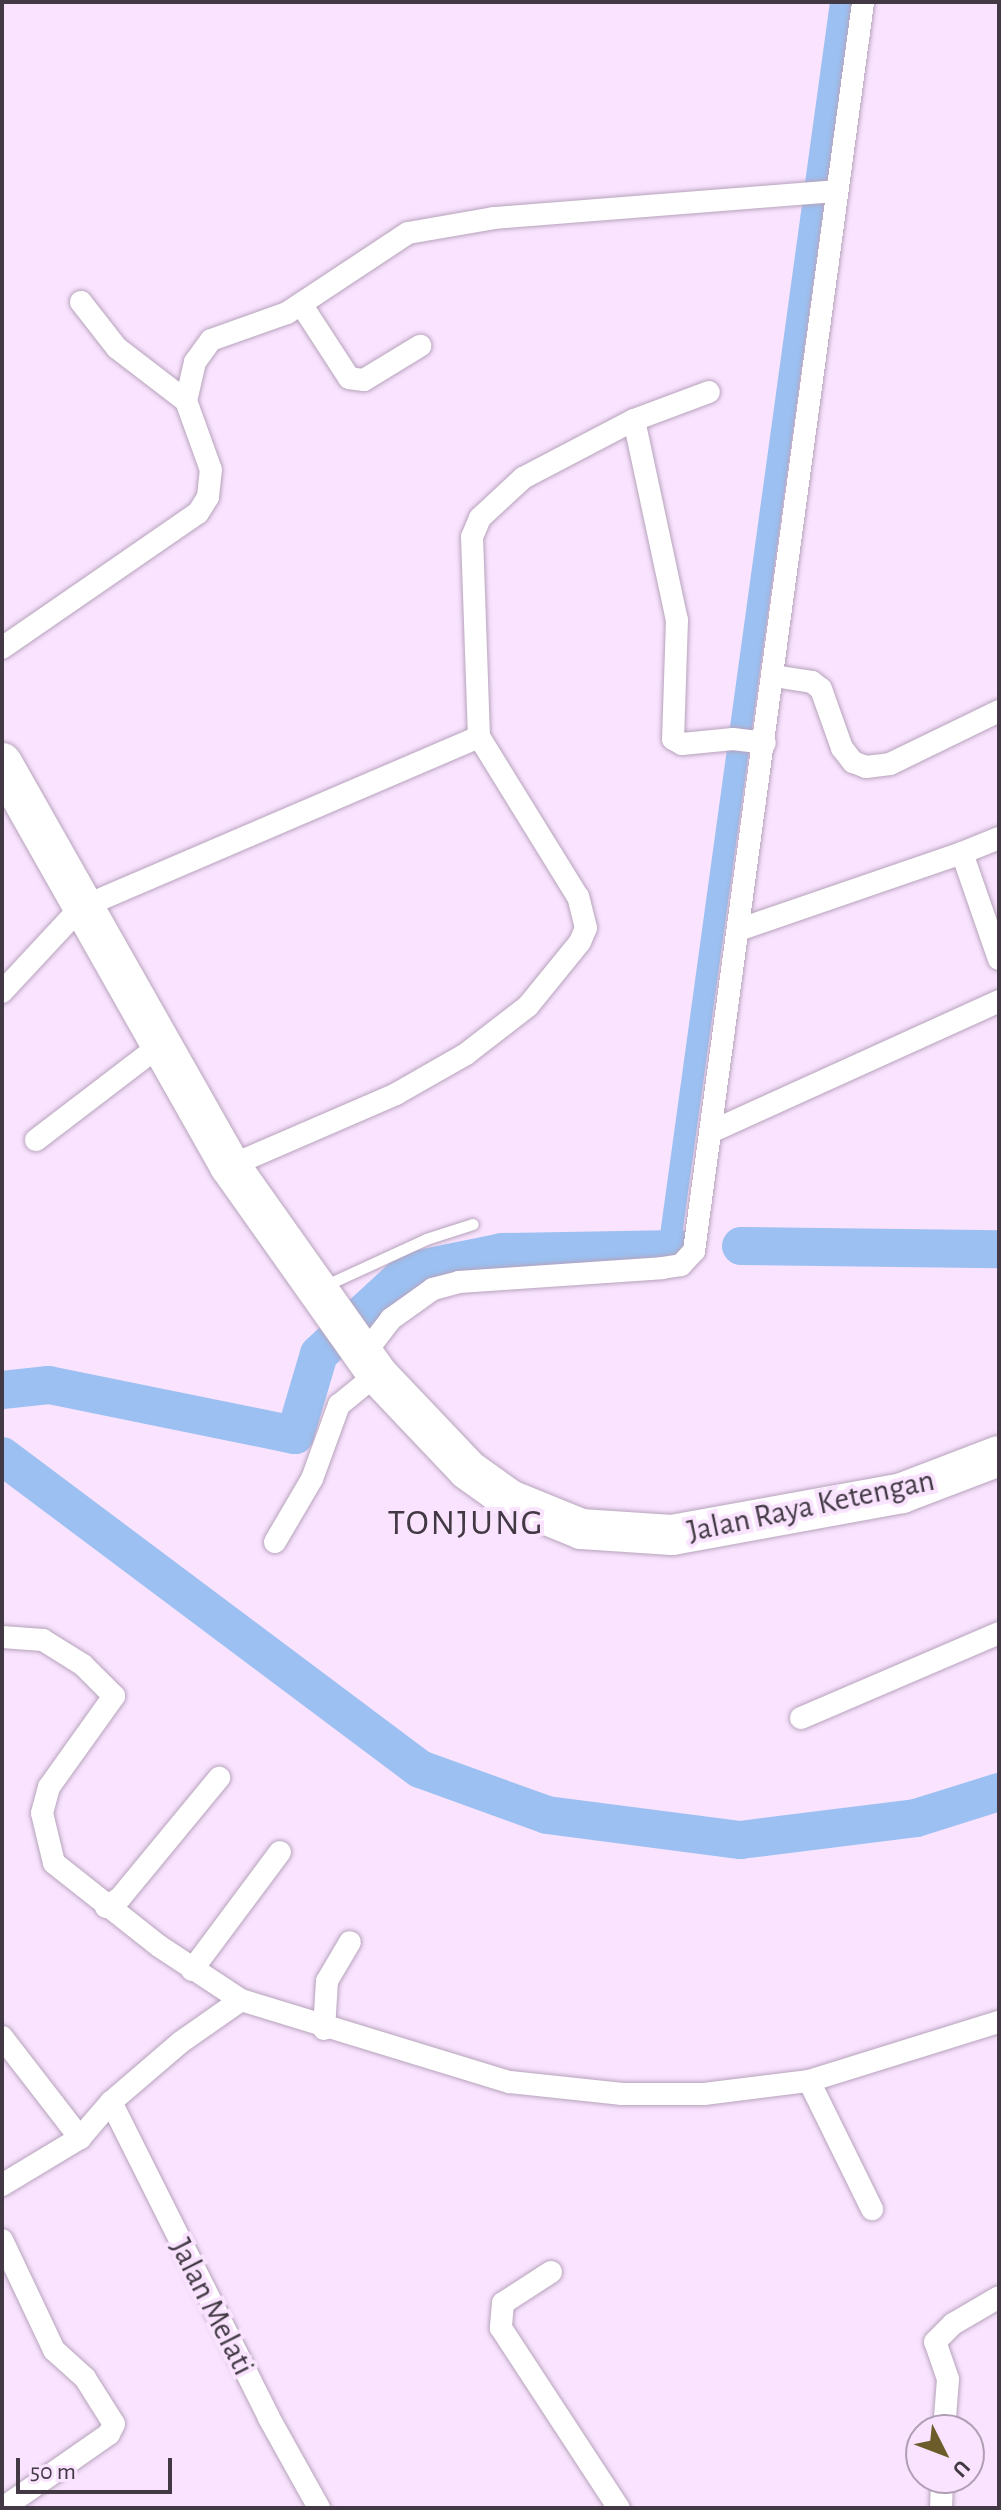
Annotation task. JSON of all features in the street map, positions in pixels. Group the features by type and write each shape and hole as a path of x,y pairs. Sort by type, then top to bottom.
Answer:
{"highway":[{"name":"Jalan Raya Ketengan","path":"2,763 80,908 230,1166 366,1357 439,1442 510,1500 556,1521 612,1534 672,1535 799,1515 902,1493 999,1456"}],"street":[{"path":"275,1542 312,1479 339,1405 366,1357 391,1319 433,1289 459,1282 681,1265 695,1247 715,1130 761,742 774,676 833,191 863,2"},
{"path":"186,401 195,362 211,340 301,304 370,254 408,233 432,227 806,191 833,191"},
{"path":"2,648 198,513 208,497 211,470 186,401 117,348 81,302"},
{"path":"301,304 349,378 364,380 420,346"},
{"path":"230,1166 396,1094 466,1054 528,1006 580,942 586,928 578,897 479,737 472,537 480,518 523,478 634,420 709,392"},
{"path":"634,420 677,620 679,664 671,731 682,744 733,739 761,742"},
{"path":"774,676 812,682 821,689 842,748 853,762 866,767 890,764 999,711"},
{"path":"2,992 80,908 479,737"},
{"path":"741,929 999,838"},
{"path":"962,853 999,959"},
{"path":"715,1130 999,1001"},
{"path":"36,1140 159,1046"},
{"path":"801,1718 999,1633"},
{"path":"2,1637 43,1640 83,1665 114,1696 111,1708 49,1787 42,1813 54,1863 119,1895 204,1957 241,2000 325,2018 510,2082 622,2094 704,2094 809,2081 999,2022"},
{"path":"119,1895 219,1778"},
{"path":"204,1957 280,1852"},
{"path":"325,2018 327,1981 350,1942"},
{"path":"2,2185 80,2138 111,2102 181,2042 241,2000"},
{"path":"2,2037 80,2138"},
{"path":"809,2081 872,2209"},
{"name":"Jalan Melati","path":"111,2102 269,2418 319,2508"},
{"path":"2,2240 54,2350 85,2378 114,2424 109,2434 3,2508"},
{"path":"551,2272 503,2303 501,2328 619,2508"},
{"path":"945,2414 948,2379 935,2342 953,2324 999,2297"}],"lane":[{"path":"324,1299 426,1239 473,1224"}],"waterway":[{"path":"669,1250 841,2"},
{"path":"741,1246 999,1249"},
{"path":"2,1390 49,1385 295,1435 319,1354 409,1271 502,1252 679,1249"},
{"path":"2,1456 420,1769 547,1815 740,1840 916,1818 999,1792"}],"district":[{"name":"TONJUNG","path":"466,1524"}]}
